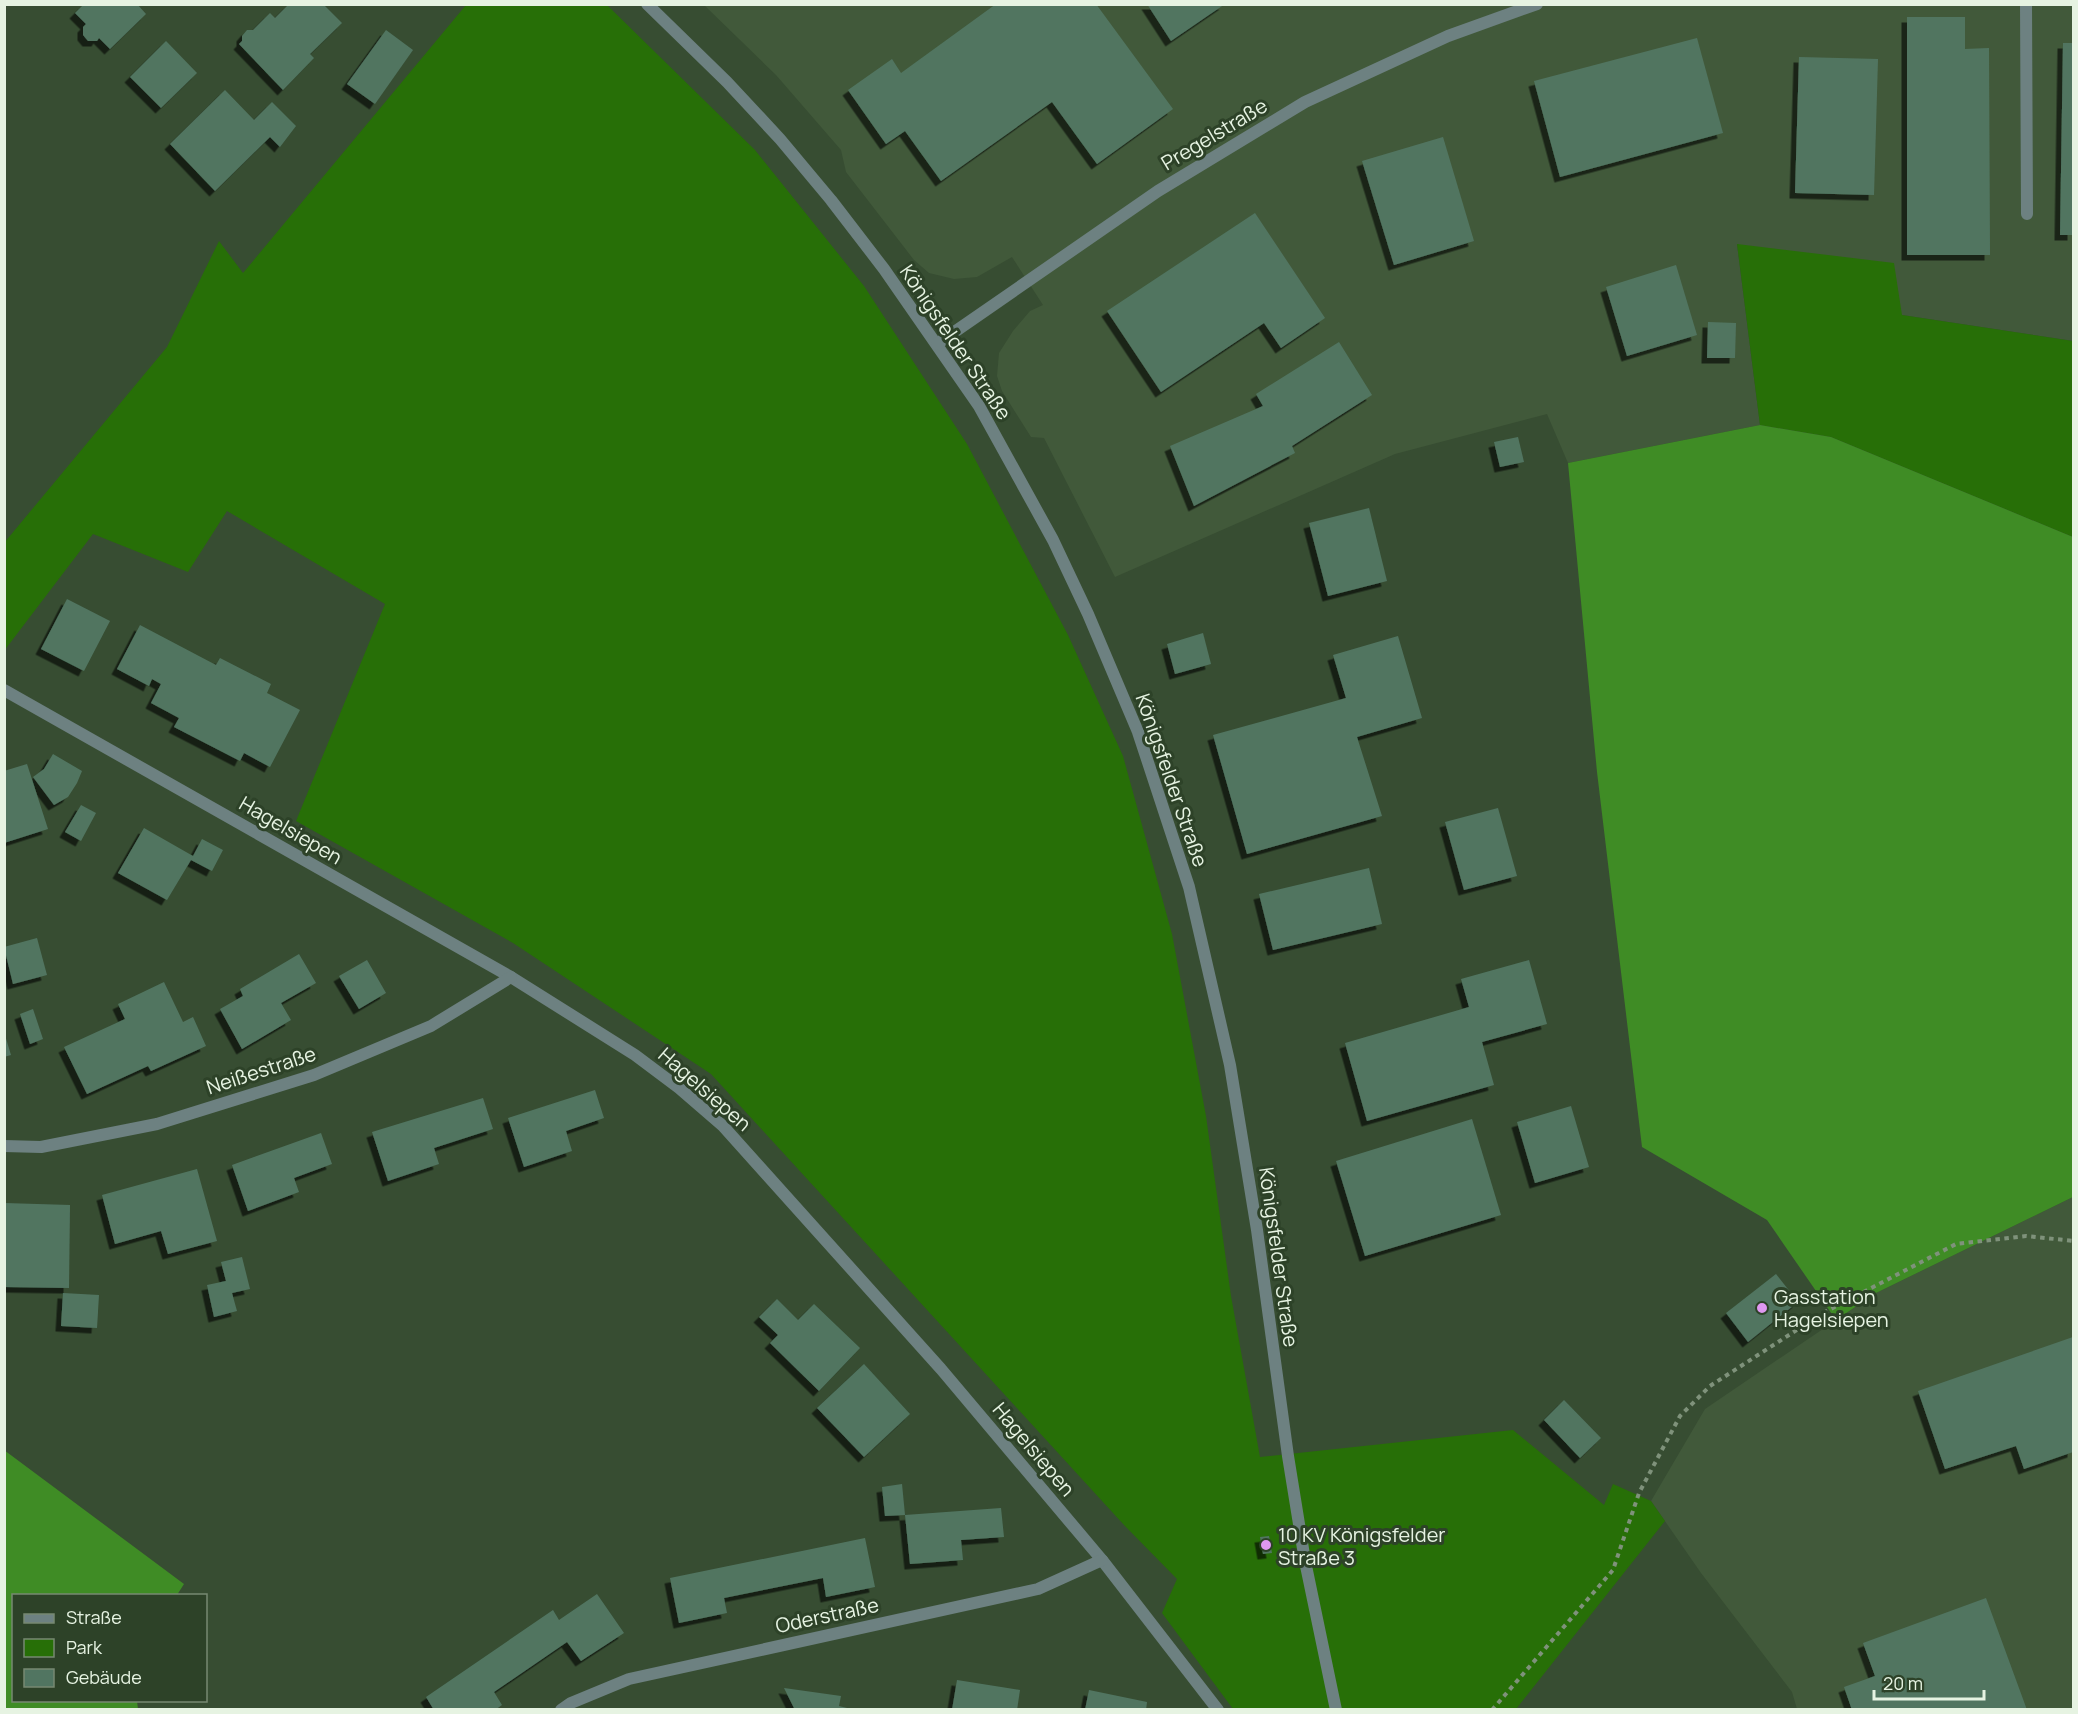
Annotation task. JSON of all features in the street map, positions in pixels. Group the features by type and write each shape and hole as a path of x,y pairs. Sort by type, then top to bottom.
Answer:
{"street":[{"name":"Königsfelder Straße","path":"648,4 727,82 787,147 845,217 979,406 1053,540 1088,614 1138,732 1189,887 1230,1065 1257,1230 1305,1561 1336,1710"},
{"name":"Pregelstraße","path":"937,344 1158,190 1305,102 1448,36 1537,4"},
{"path":"2026,4 2027,214"},
{"name":"Hagelsiepen","path":"4,690 511,977 635,1055 680,1088 723,1126 941,1369 1102,1560 1218,1710"},
{"name":"Neißestraße","path":"4,1146 41,1147 157,1124 314,1075 431,1026 511,977"},
{"name":"Oderstraße","path":"561,1710 571,1703 629,1679 1038,1589 1102,1560"}],"path":[{"path":"1492,1710 1613,1570 1639,1493 1680,1416 1710,1386 1823,1313 1956,1244 2026,1236 2073,1241"}],"shaded area":[{"path":"704,5 2073,5 2073,341 1902,315 1737,244 1760,425 1568,463 1547,414 1395,454 1115,577 1044,438 1031,437 1002,391 997,376 999,353 1013,331 1030,311 1043,305 1012,257 977,277 954,279 929,273 914,260 846,172 841,150 776,75"},
{"path":"2073,1197 2073,1709 1797,1709 1792,1692 1701,1573 1651,1501 1705,1409 1876,1293"}],"green space":[{"path":"466,5 607,5 755,150 864,286 967,444 1068,635 1123,756 1172,934 1206,1116 1231,1296 1260,1457 1513,1430 1604,1505 1613,1484 1651,1501 1665,1521 1516,1709 1233,1709 1162,1613 1177,1579 1124,1525 711,1074 513,943 296,821 385,604 227,511 188,572 93,534 4,651 4,543 167,347 219,241 243,273"},
{"path":"1737,244 1894,263 1902,315 2073,341 2073,537 1831,437 1760,425"},
{"path":"1760,425 1831,437 2073,537 2073,1197 1876,1293 1836,1320 1767,1220 1642,1147 1597,772 1568,463"},
{"path":"4,1450 184,1584 178,1594 12,1594 12,1702 137,1702 138,1709 5,1709"}],"building":[{"path":"84,4 137,4 146,14 110,49 99,38 97,41 88,41 83,35 83,27 86,24 75,13"},
{"path":"289,4 323,4 342,23 310,54 314,58 283,90 239,44 247,30 253,30 270,13 275,18"},
{"path":"996,4 1096,4 1173,109 1097,164 1052,102 941,181 905,131 886,144 848,90 892,59 901,73"},
{"path":"1147,4 1225,4 1171,41"},
{"path":"1907,17 1965,17 1965,49 1989,48 1990,255 1907,255"},
{"path":"386,30 413,50 375,104 347,84"},
{"path":"1697,38 1723,133 1560,177 1534,81"},
{"path":"166,41 197,73 161,108 130,77"},
{"path":"2063,43 2073,43 2073,235 2060,235"},
{"path":"1799,57 1878,59 1874,195 1795,193"},
{"path":"225,90 254,120 272,102 296,126 280,147 270,137 215,191 170,144"},
{"path":"1443,137 1474,241 1394,265 1362,161"},
{"path":"1255,213 1325,318 1281,348 1264,323 1161,392 1107,311"},
{"path":"1676,265 1697,335 1627,356 1606,287"},
{"path":"1708,322 1736,323 1735,358 1707,358"},
{"path":"1339,342 1372,395 1292,446 1295,453 1194,506 1170,446 1263,406 1256,394"},
{"path":"1518,437 1524,462 1500,467 1494,442"},
{"path":"1369,508 1387,581 1328,596 1309,523"},
{"path":"67,599 110,621 84,671 41,649"},
{"path":"140,625 216,665 220,658 271,684 267,693 300,710 270,767 244,753 240,761 174,727 179,718 151,703 161,684 152,679 149,686 117,669"},
{"path":"1203,633 1211,664 1175,674 1167,644"},
{"path":"1398,636 1422,718 1357,737 1382,816 1247,854 1213,735 1346,698 1333,655"},
{"path":"53,754 82,771 68,797 54,805 33,777 44,769"},
{"path":"27,764 48,829 4,843 4,771"},
{"path":"81,805 96,813 81,841 65,832"},
{"path":"1498,808 1517,876 1464,890 1445,822"},
{"path":"144,828 193,856 202,839 223,850 212,871 191,860 167,900 118,873"},
{"path":"1369,868 1382,924 1273,950 1259,894"},
{"path":"37,938 47,975 13,984 4,947"},
{"path":"299,954 316,983 281,1003 291,1020 242,1049 220,1009 243,996 240,989"},
{"path":"367,960 386,993 359,1009 339,976"},
{"path":"1529,960 1547,1024 1482,1042 1494,1085 1367,1121 1345,1043 1469,1007 1461,979"},
{"path":"164,982 183,1022 193,1017 206,1046 151,1071 148,1066 87,1094 64,1047 125,1019 118,1004"},
{"path":"33,1009 43,1039 30,1044 20,1014"},
{"path":"4,1032 11,1055 4,1057"},
{"path":"595,1090 604,1118 566,1131 572,1151 524,1167 508,1118"},
{"path":"483,1098 493,1129 434,1148 439,1164 388,1181 372,1132"},
{"path":"1571,1106 1589,1167 1535,1183 1517,1122"},
{"path":"1472,1119 1501,1215 1365,1256 1336,1161"},
{"path":"321,1133 332,1164 294,1178 299,1192 248,1211 232,1165"},
{"path":"197,1169 217,1241 168,1254 161,1231 115,1244 102,1195"},
{"path":"4,1203 70,1205 69,1288 4,1287"},
{"path":"242,1257 250,1289 232,1293 237,1311 214,1317 207,1285 226,1281 221,1262"},
{"name":"Gasstation Hagelsiepen","path":"1776,1274 1798,1302 1748,1342 1726,1313"},
{"path":"63,1293 99,1295 97,1328 61,1326"},
{"path":"777,1299 798,1320 814,1304 860,1348 819,1391 770,1343 778,1335 759,1317"},
{"path":"2073,1337 2073,1452 2024,1469 2016,1446 1945,1469 1918,1391"},
{"path":"864,1364 910,1414 864,1457 817,1408"},
{"path":"1564,1400 1601,1438 1580,1458 1544,1420"},
{"path":"902,1484 905,1515 885,1516 882,1487"},
{"path":"1001,1508 1004,1537 961,1540 963,1560 910,1564 905,1515"},
{"name":"10 KV Königsfelder Straße 3","path":"1269,1536 1272,1553 1263,1554 1260,1537"},
{"path":"865,1538 875,1587 826,1597 823,1578 724,1598 727,1613 679,1623 670,1578"},
{"path":"597,1594 624,1633 581,1661 567,1642 494,1692 502,1705 495,1710 434,1710 426,1697 553,1610 559,1620"},
{"path":"1986,1598 2027,1710 1852,1710 1844,1687 1875,1676 1863,1643"},
{"path":"957,1680 1020,1690 1017,1710 952,1710"},
{"path":"784,1688 841,1696 839,1706 855,1710 795,1710"},
{"path":"1089,1690 1147,1702 1146,1710 1085,1710"}],"place":[{"name":"Gasstation Hagelsiepen","path":"1762,1308"},
{"name":"10 KV Königsfelder Straße 3","path":"1266,1545"}]}
